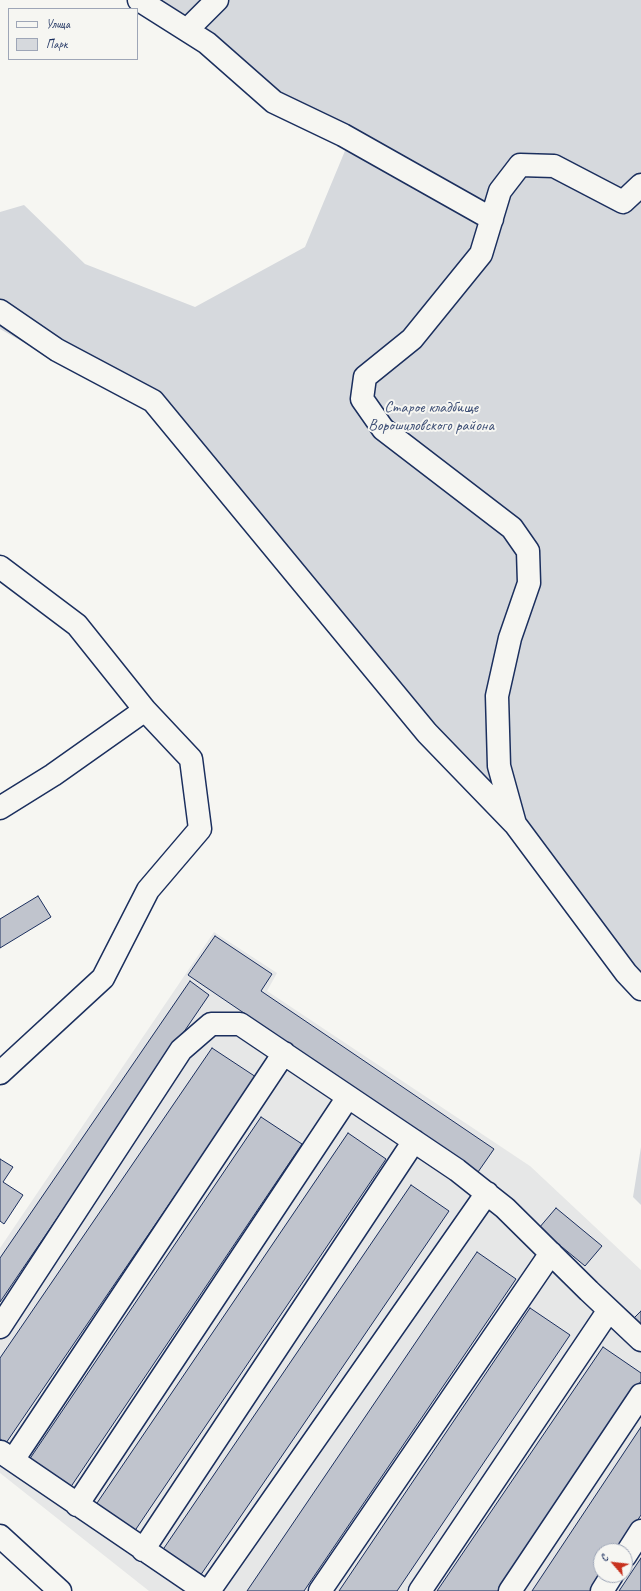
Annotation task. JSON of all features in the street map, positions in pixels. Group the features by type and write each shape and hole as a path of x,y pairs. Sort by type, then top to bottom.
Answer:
{"street":[{"path":"139,0 208,43 274,102 343,134 492,219"},
{"path":"187,30 217,0"},
{"path":"515,824 499,766 497,696 510,638 530,583 528,551 512,528 383,429 362,400 365,377 412,339 481,254 500,192 520,165 554,166 623,202 641,185"},
{"path":"0,311 57,350 153,401 427,733 515,824 626,973 641,989"},
{"path":"0,567 77,625 145,710 191,759 200,829 148,890 103,978 0,1073"},
{"path":"0,808 53,775 145,710"},
{"path":"0,1327 181,1050 211,1024 240,1024 458,1170 505,1208 641,1340"},
{"path":"205,1591 6,1456 284,1053"},
{"path":"77,1504 348,1097"},
{"path":"143,1550 414,1141"},
{"path":"210,1591 487,1193"},
{"path":"320,1591 551,1253"},
{"path":"420,1591 609,1310"},
{"path":"510,1591 641,1395"},
{"path":"633,1544 641,1531"},
{"path":"0,1536 60,1591"}],"shaded area":[{"path":"214,932 277,973 267,991 530,1166 641,1270 641,1591 149,1591 0,1473 0,1248"}],"green space":[{"name":"Старое кладбище Ворошиловского района","path":"146,0 641,0 641,994 511,831 147,404 76,372 0,329 0,212 24,205 85,264 195,307 305,247 352,134 277,99"},
{"path":"641,1147 641,1205 633,1197"}],"building":[{"path":"38,896 51,917 0,948 0,919"},
{"path":"215,936 272,974 261,991 494,1149 478,1172 188,975"},
{"path":"190,981 209,995 0,1302 0,1258"},
{"path":"212,1048 256,1077 6,1443 0,1439 0,1358"},
{"path":"261,1117 302,1144 70,1488 29,1460"},
{"path":"348,1133 386,1159 134,1532 95,1506"},
{"path":"0,1159 13,1167 3,1182 23,1195 4,1224 0,1221"},
{"path":"411,1185 449,1211 200,1576 162,1551"},
{"path":"556,1208 602,1246 585,1266 539,1228"},
{"path":"477,1252 516,1279 304,1591 247,1591"},
{"path":"530,1308 570,1335 397,1591 339,1591"},
{"path":"641,1311 641,1326 633,1319"},
{"path":"603,1347 641,1373 641,1381 498,1591 437,1591"},
{"path":"641,1427 641,1515 622,1543 593,1543 593,1583 596,1583 591,1591 532,1591"},
{"path":"641,1558 641,1591 619,1591 624,1583 633,1583 633,1570"}]}
